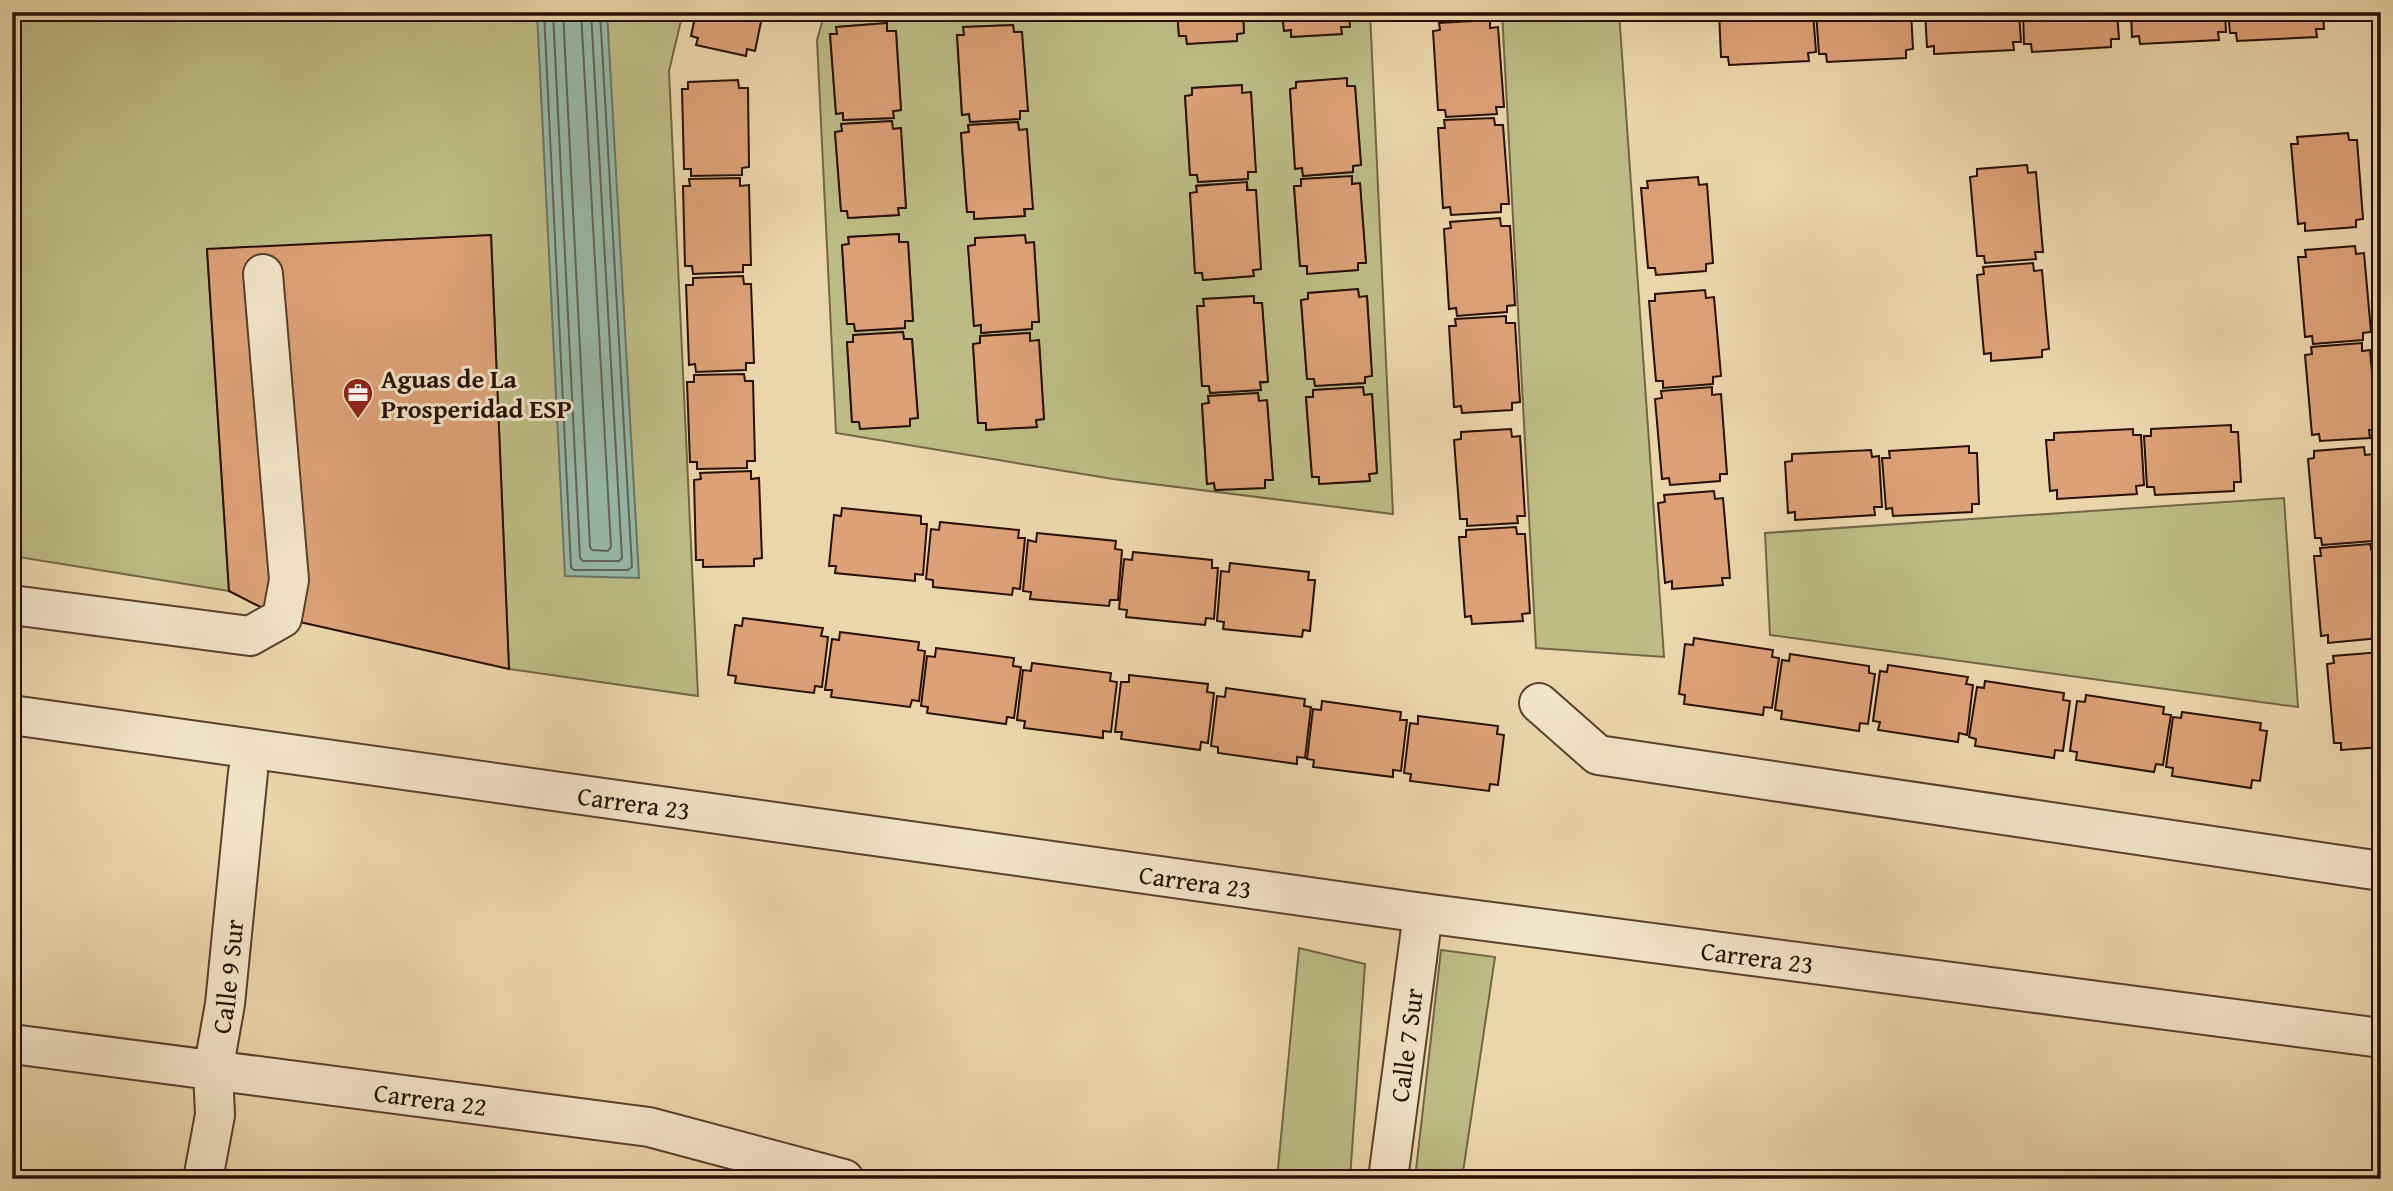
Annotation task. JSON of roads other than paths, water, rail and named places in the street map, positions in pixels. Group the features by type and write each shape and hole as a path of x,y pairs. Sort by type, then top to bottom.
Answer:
{"street":[{"path":"12,605 250,636 282,618 289,580 263,274"},
{"path":"1539,703 1598,755 2381,871"},
{"name":"Carrera 23","path":"12,715 1423,913 2381,1038"},
{"name":"Calle 9 Sur","path":"203,1179 215,1115 213,1071 225,1004 248,772"},
{"name":"Calle 7 Sur","path":"1388,1179 1423,913"},
{"name":"Carrera 22","path":"12,1044 649,1126 845,1179"}],"water":[{"path":"537,12 607,12 639,578 565,576"}],"place":[{"name":"Aguas de La Prosperidad ESP","path":"358,420"}]}
